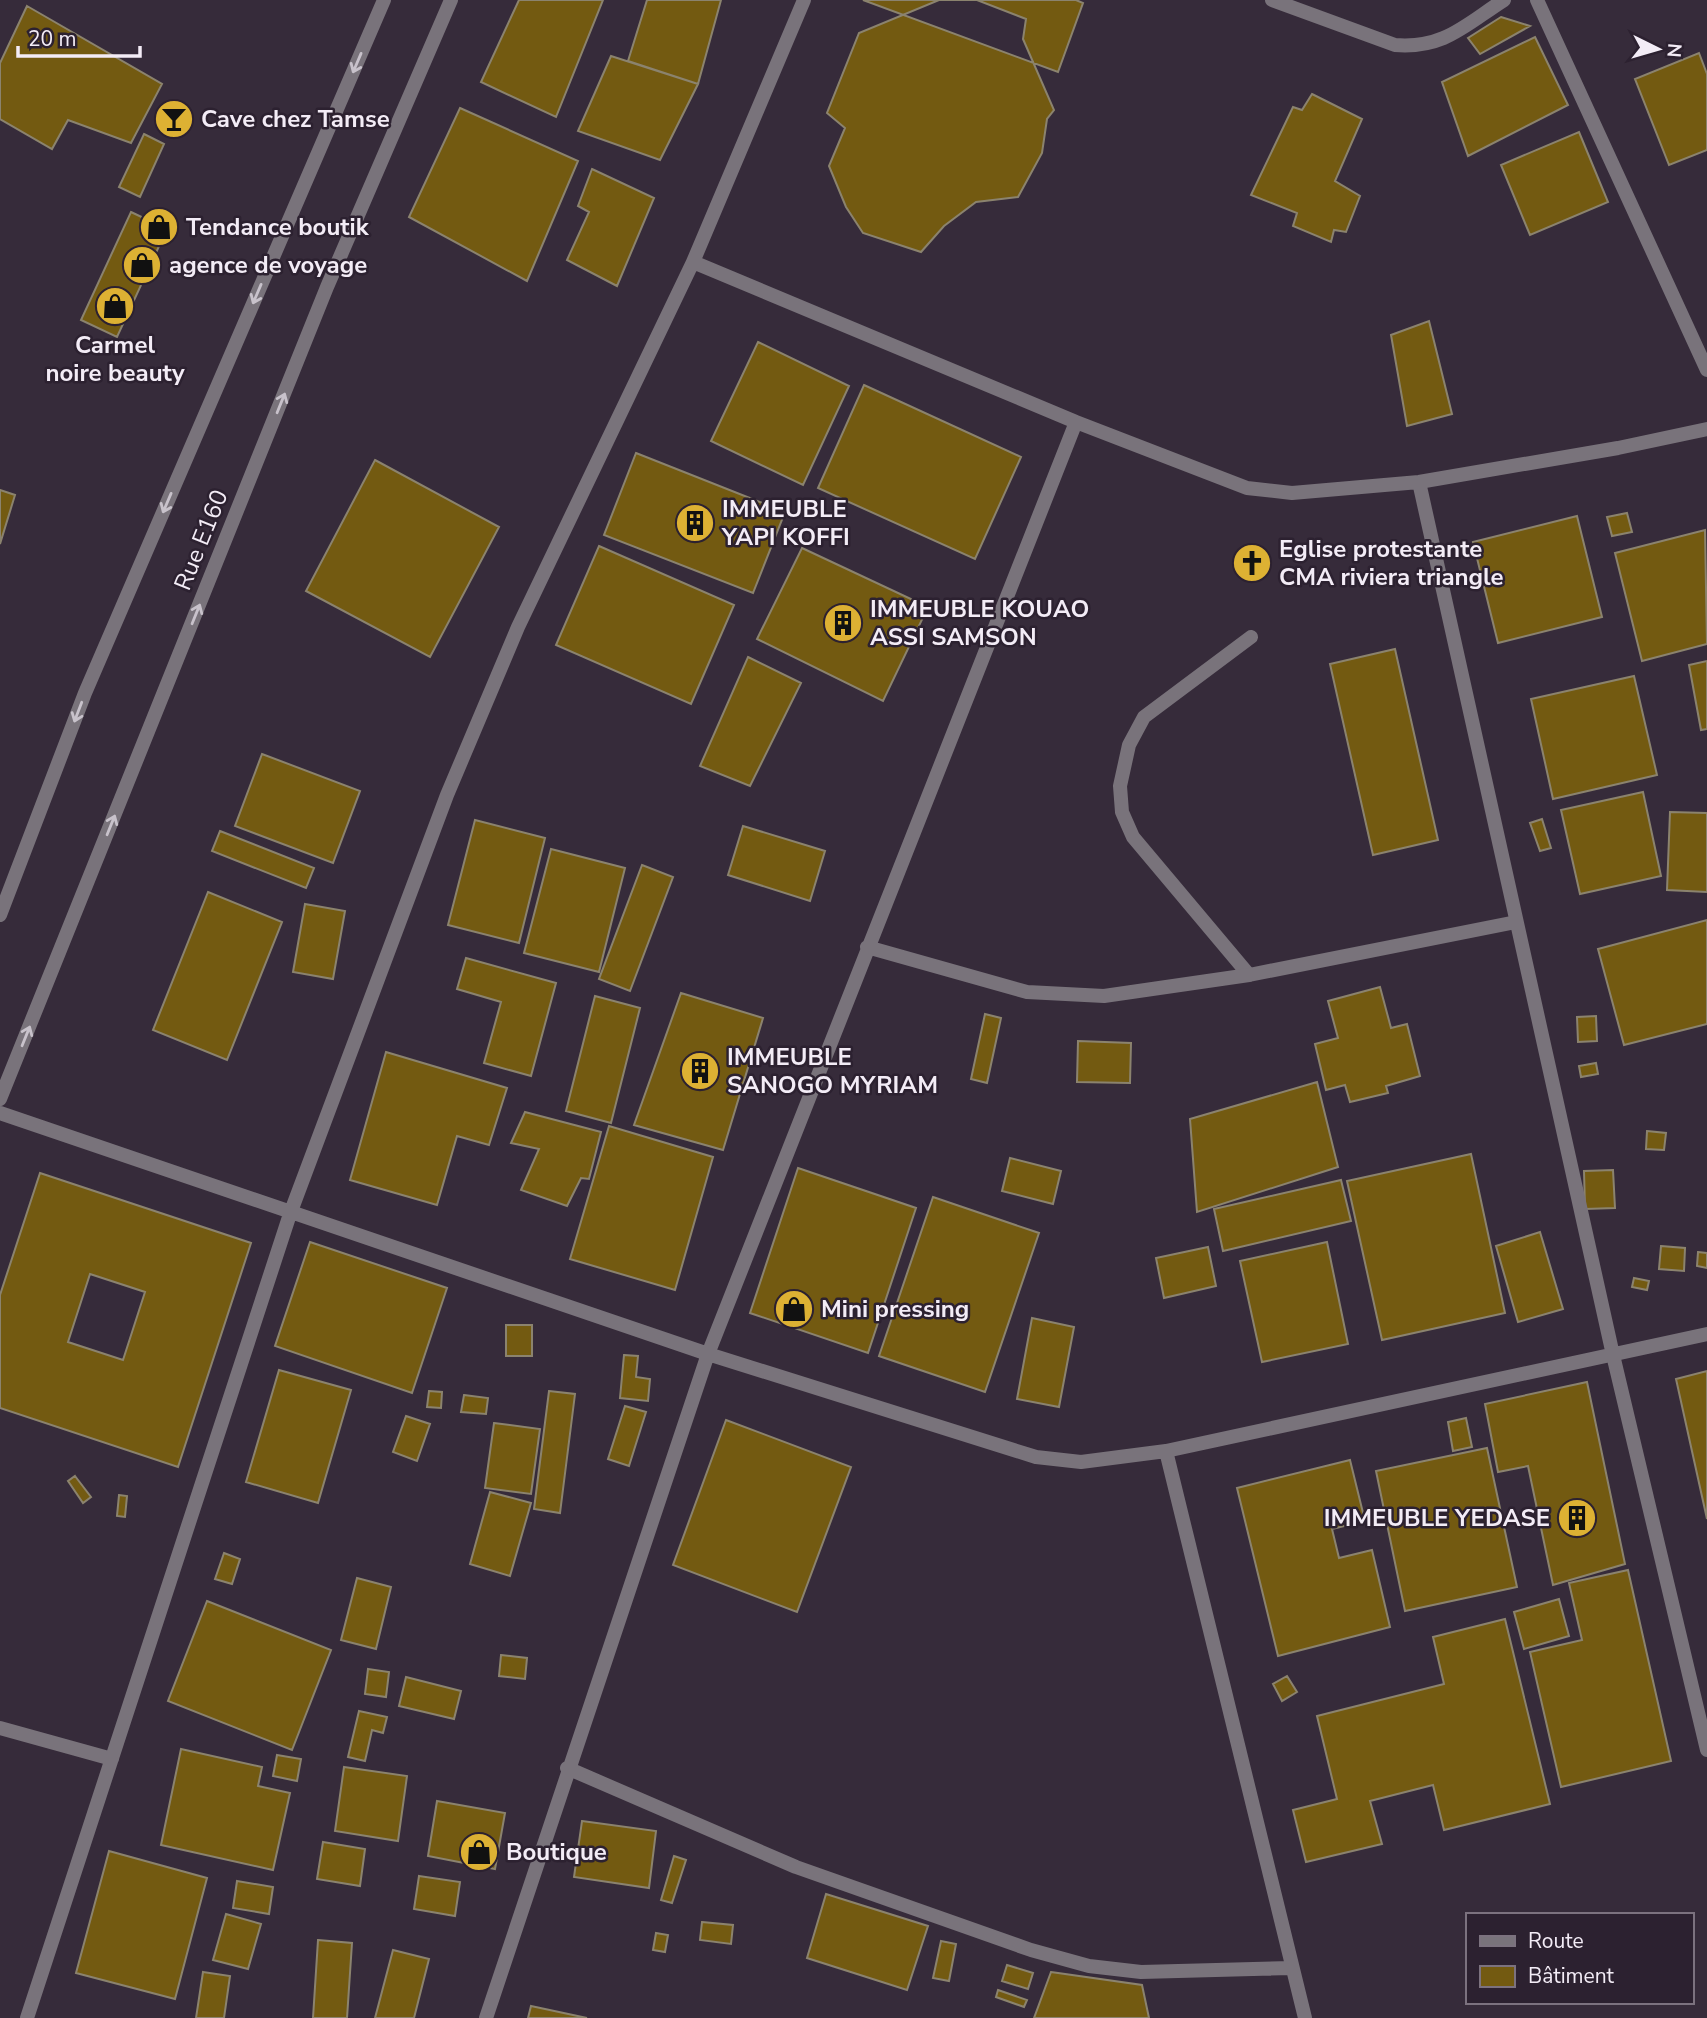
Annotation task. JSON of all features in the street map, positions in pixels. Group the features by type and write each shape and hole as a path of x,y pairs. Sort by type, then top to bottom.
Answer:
{"street":[{"name":"Rue E160","path":"0,915 91,681 384,0"},
{"name":"Rue E160","path":"0,1099 327,287 451,0"},
{"path":"27,2018 290,1214 442,808 518,627 693,262 804,0"},
{"path":"1272,0 1395,45 1417,47 1439,43 1504,0"},
{"path":"1537,0 1707,370"},
{"path":"693,262 1076,422 1247,488 1292,494 1419,481 1618,448 1707,429"},
{"path":"486,2018 567,1768 708,1354 1076,422"},
{"path":"1419,481 1613,1355 1707,1750"},
{"path":"1249,975 1133,837 1122,812 1120,786 1129,746 1144,717 1251,637"},
{"path":"867,947 1027,992 1104,996 1249,975 1516,922"},
{"path":"0,1113 290,1214 708,1354 1036,1457 1081,1462 1166,1451 1707,1334"},
{"path":"1166,1451 1305,2018"},
{"path":"0,1728 112,1759"},
{"path":"567,1768 796,1867 1031,1950 1089,1966 1141,1972 1292,1968"}],"building":[{"path":"519,0 603,0 556,117 481,82"},
{"path":"647,0 721,0 698,84 628,61"},
{"path":"863,0 1076,0 1083,3 1058,72"},
{"path":"939,0 977,0 1026,19 1023,39 1054,110 1047,119 1042,153 1018,197 976,202 944,226 921,252 863,233 846,207 829,166 845,128 827,113 859,33"},
{"path":"27,6 162,84 131,143 68,120 52,149 0,119 0,63"},
{"path":"1501,17 1530,26 1480,54 1468,38"},
{"path":"1535,37 1568,105 1468,156 1442,82"},
{"path":"1699,53 1707,74 1707,150 1669,165 1635,79"},
{"path":"611,56 698,84 660,160 578,131"},
{"path":"1312,94 1362,119 1335,181 1360,196 1346,232 1334,230 1331,242 1293,226 1297,213 1251,195 1293,107 1302,110"},
{"path":"460,108 578,161 527,281 409,217"},
{"path":"1579,132 1608,202 1530,235 1501,165"},
{"path":"144,134 164,144 140,197 119,187"},
{"path":"592,169 654,198 617,286 567,260 589,212 578,206"},
{"path":"131,212 167,229 117,337 81,320"},
{"path":"1429,321 1452,414 1407,426 1391,335"},
{"path":"758,342 849,386 803,485 711,441"},
{"path":"864,385 1021,457 975,559 818,488"},
{"name":"IMMEUBLE YAPI KOFFI","path":"636,453 785,512 753,593 604,535"},
{"path":"375,460 499,527 430,657 306,591"},
{"path":"0,490 15,495 0,544"},
{"path":"1627,513 1632,532 1612,536 1607,517"},
{"path":"1577,516 1602,617 1498,643 1473,542"},
{"path":"1705,530 1707,644 1642,661 1615,553"},
{"path":"599,546 734,605 691,704 556,645"},
{"name":"IMMEUBLE KOUAO ASSI SAMSON","path":"802,548 928,607 883,701 757,639"},
{"path":"1395,649 1438,840 1373,855 1330,664"},
{"path":"748,657 801,683 750,786 700,766"},
{"path":"1707,661 1707,729 1701,730 1689,665"},
{"path":"1634,676 1657,775 1553,799 1531,699"},
{"path":"262,754 360,791 333,863 235,826"},
{"path":"1643,792 1661,876 1580,894 1561,810"},
{"path":"1670,812 1707,813 1707,892 1667,890"},
{"path":"1542,819 1551,848 1540,851 1530,823"},
{"path":"475,820 545,838 519,943 448,925"},
{"path":"743,826 825,851 810,901 728,875"},
{"path":"220,831 314,868 306,888 212,851"},
{"path":"551,849 625,868 599,972 524,953"},
{"path":"642,865 673,877 630,991 599,979"},
{"path":"208,892 282,922 227,1060 153,1030"},
{"path":"305,904 345,911 333,979 293,972"},
{"path":"1707,920 1707,1024 1624,1045 1598,949"},
{"path":"466,958 556,983 531,1076 484,1063 501,1002 457,989"},
{"path":"1380,987 1391,1028 1407,1024 1420,1076 1386,1086 1388,1093 1350,1102 1345,1085 1326,1090 1315,1044 1338,1038 1328,1001"},
{"name":"IMMEUBLE SANOGO MYRIAM","path":"681,993 763,1018 723,1150 634,1125"},
{"path":"595,996 640,1008 611,1123 566,1111"},
{"path":"985,1014 1001,1018 987,1083 971,1079"},
{"path":"1596,1016 1597,1041 1578,1042 1577,1017"},
{"path":"1078,1041 1131,1043 1130,1083 1077,1082"},
{"path":"386,1052 507,1088 489,1145 457,1136 437,1205 350,1180"},
{"path":"1596,1063 1598,1074 1581,1077 1579,1066"},
{"path":"1317,1082 1338,1167 1197,1212 1190,1119"},
{"path":"525,1112 601,1132 589,1179 581,1178 567,1206 521,1190 539,1149 511,1143"},
{"path":"609,1126 713,1157 675,1290 570,1259"},
{"path":"1647,1131 1666,1133 1664,1150 1646,1149"},
{"path":"1471,1154 1505,1313 1382,1340 1347,1181"},
{"path":"1010,1158 1061,1171 1053,1204 1002,1191"},
{"path":"798,1168 916,1208 868,1353 750,1313"},
{"path":"1613,1170 1615,1208 1585,1209 1584,1171"},
{"path":"40,1173 251,1243 178,1467 0,1408 0,1295","holes":["90,1274 145,1292 123,1360 68,1342"]},
{"path":"1341,1180 1351,1221 1223,1251 1214,1209"},
{"path":"933,1197 1039,1233 985,1392 879,1356"},
{"path":"1540,1232 1563,1309 1518,1322 1496,1246"},
{"path":"310,1242 447,1288 412,1393 275,1346"},
{"path":"1327,1242 1348,1344 1262,1362 1240,1261"},
{"path":"1661,1246 1685,1248 1684,1271 1659,1269"},
{"path":"1208,1247 1216,1286 1164,1298 1156,1258"},
{"path":"1698,1252 1707,1253 1707,1268 1697,1266"},
{"path":"1634,1278 1649,1281 1647,1290 1632,1287"},
{"path":"1032,1318 1074,1327 1059,1407 1017,1399"},
{"path":"506,1325 532,1325 532,1356 506,1356"},
{"path":"624,1355 638,1356 636,1377 650,1379 648,1401 620,1398"},
{"path":"279,1370 351,1390 318,1503 246,1482"},
{"path":"1707,1371 1707,1519 1676,1379"},
{"name":"IMMEUBLE YEDASE","path":"1587,1382 1625,1564 1553,1585 1528,1466 1498,1472 1485,1404"},
{"path":"429,1391 442,1392 441,1408 427,1407"},
{"path":"549,1391 575,1394 560,1513 534,1509"},
{"path":"464,1395 488,1398 486,1414 461,1412"},
{"path":"625,1406 646,1412 629,1466 608,1459"},
{"path":"406,1416 430,1424 417,1461 393,1452"},
{"path":"1466,1418 1472,1447 1453,1451 1448,1422"},
{"path":"726,1420 851,1467 797,1612 673,1565"},
{"path":"494,1423 540,1429 531,1494 485,1488"},
{"path":"1487,1448 1517,1587 1405,1611 1376,1471"},
{"path":"1350,1460 1365,1521 1332,1529 1339,1558 1372,1550 1390,1627 1278,1656 1237,1488"},
{"path":"75,1476 91,1497 83,1503 68,1481"},
{"path":"490,1492 531,1503 510,1576 470,1564"},
{"path":"119,1495 127,1496 125,1517 117,1516"},
{"path":"224,1553 240,1559 232,1584 215,1579"},
{"path":"1628,1570 1671,1761 1561,1787 1530,1652 1582,1640 1569,1583"},
{"path":"357,1578 391,1587 376,1649 341,1640"},
{"path":"1559,1599 1569,1636 1524,1649 1514,1612"},
{"path":"207,1601 331,1650 292,1750 168,1701"},
{"path":"1505,1619 1550,1804 1444,1830 1433,1785 1370,1801 1382,1844 1306,1862 1293,1810 1337,1799 1317,1716 1444,1684 1433,1637"},
{"path":"501,1655 527,1658 525,1679 499,1676"},
{"path":"368,1669 389,1672 386,1697 365,1694"},
{"path":"1287,1676 1297,1692 1282,1701 1273,1684"},
{"path":"406,1677 461,1691 454,1719 399,1706"},
{"path":"359,1711 387,1717 383,1733 372,1730 365,1761 348,1757"},
{"path":"181,1749 262,1767 258,1786 290,1793 273,1870 161,1845"},
{"path":"277,1755 301,1759 297,1781 273,1776"},
{"path":"344,1767 407,1776 398,1841 335,1831"},
{"path":"437,1801 505,1813 495,1869 428,1856"},
{"path":"582,1821 656,1831 649,1888 574,1877"},
{"path":"323,1842 365,1849 360,1886 317,1879"},
{"path":"109,1851 207,1878 175,1999 76,1973"},
{"path":"674,1856 686,1860 672,1903 661,1900"},
{"path":"419,1876 460,1882 455,1916 414,1909"},
{"path":"237,1881 273,1887 269,1914 233,1908"},
{"path":"826,1894 928,1926 907,1990 807,1958"},
{"path":"226,1914 261,1924 248,1969 213,1960"},
{"path":"702,1922 733,1925 731,1944 700,1940"},
{"path":"656,1933 668,1935 665,1952 653,1950"},
{"path":"318,1940 352,1943 347,2018 313,2018"},
{"path":"941,1941 956,1944 949,1981 933,1978"},
{"path":"393,1950 429,1959 414,2018 375,2018"},
{"path":"1007,1965 1033,1973 1028,1989 1002,1981"},
{"path":"203,1972 230,1976 224,2018 196,2018"},
{"path":"1051,1972 1142,1985 1149,2018 1034,2018"},
{"path":"998,1990 1027,2000 1024,2007 996,1997"},
{"path":"531,2006 587,2018 528,2018"}],"place":[{"name":"Cave chez Tamse","path":"174,119"},
{"name":"Tendance boutik","path":"159,227"},
{"name":"agence de voyage","path":"142,265"},
{"name":"Carmel noire beauty","path":"115,306"},
{"name":"IMMEUBLE YAPI KOFFI","path":"695,523"},
{"name":"Eglise protestante CMA riviera triangle","path":"1252,563"},
{"name":"IMMEUBLE KOUAO ASSI SAMSON","path":"843,623"},
{"name":"IMMEUBLE SANOGO MYRIAM","path":"700,1071"},
{"name":"Mini pressing","path":"794,1309"},
{"name":"IMMEUBLE YEDASE","path":"1577,1518"},
{"name":"Boutique","path":"479,1852"}]}
